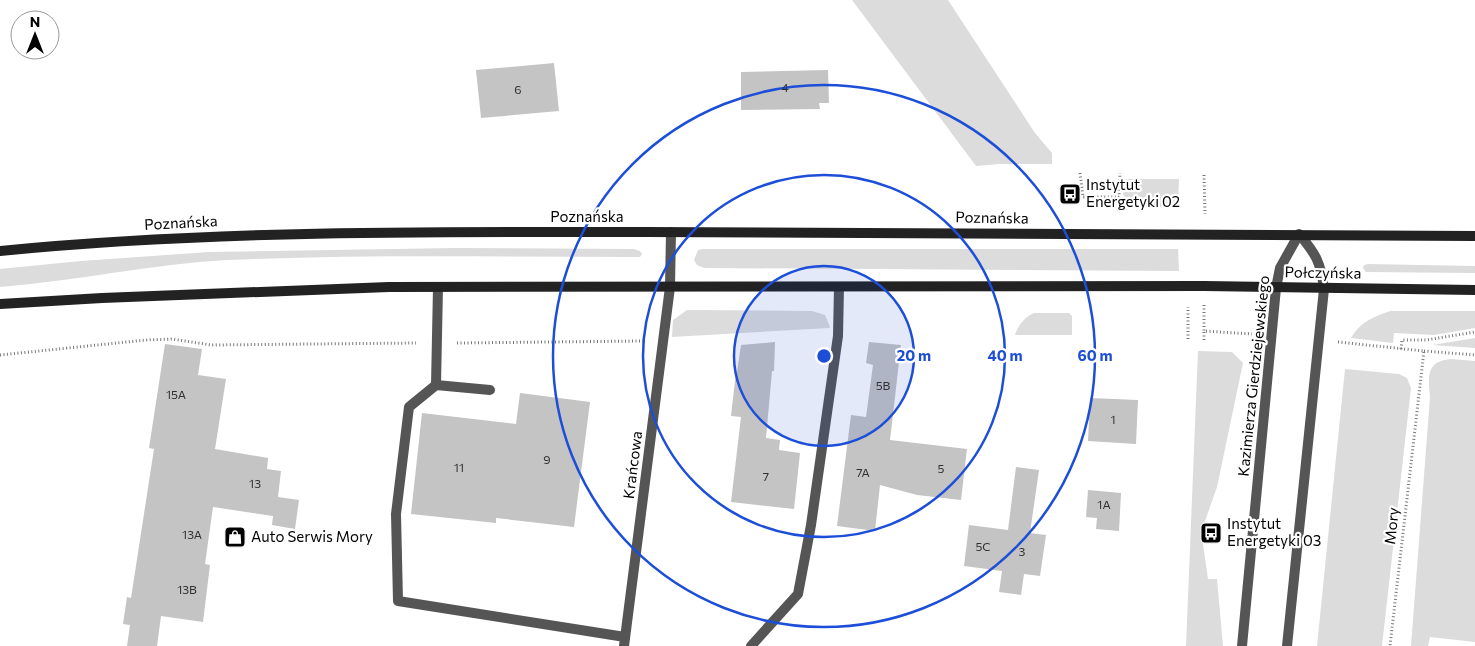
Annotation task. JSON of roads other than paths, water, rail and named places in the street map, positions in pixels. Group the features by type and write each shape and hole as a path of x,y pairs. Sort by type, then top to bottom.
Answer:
{"main road":[{"name":"Poznańska","path":"0,251 194,237 353,232 1299,234"},
{"path":"1299,234 1475,236"},
{"name":"Połczyńska","path":"839,287 1170,286 1475,290"},
{"path":"0,304 359,288 839,287"}],"street":[{"name":"Krańcowa","path":"625,641 664,341 670,287 671,232"},
{"name":"Kazimierza Gierdziejewskiego","path":"1242,646 1276,288 1280,268 1299,234"},
{"path":"1287,646 1324,289 1322,269 1312,250 1299,234"},
{"path":"436,385 438,287"},
{"path":"751,646 798,594 811,524 836,345 839,287"},
{"path":"490,390 436,385 409,407 396,514 398,601 625,641"}],"place":[{"name":"Instytut Energetyki 02","path":"1070,194"},
{"name":"Instytut Energetyki 03","path":"1211,533"},
{"name":"Auto Serwis Mory","path":"235,537"}]}
